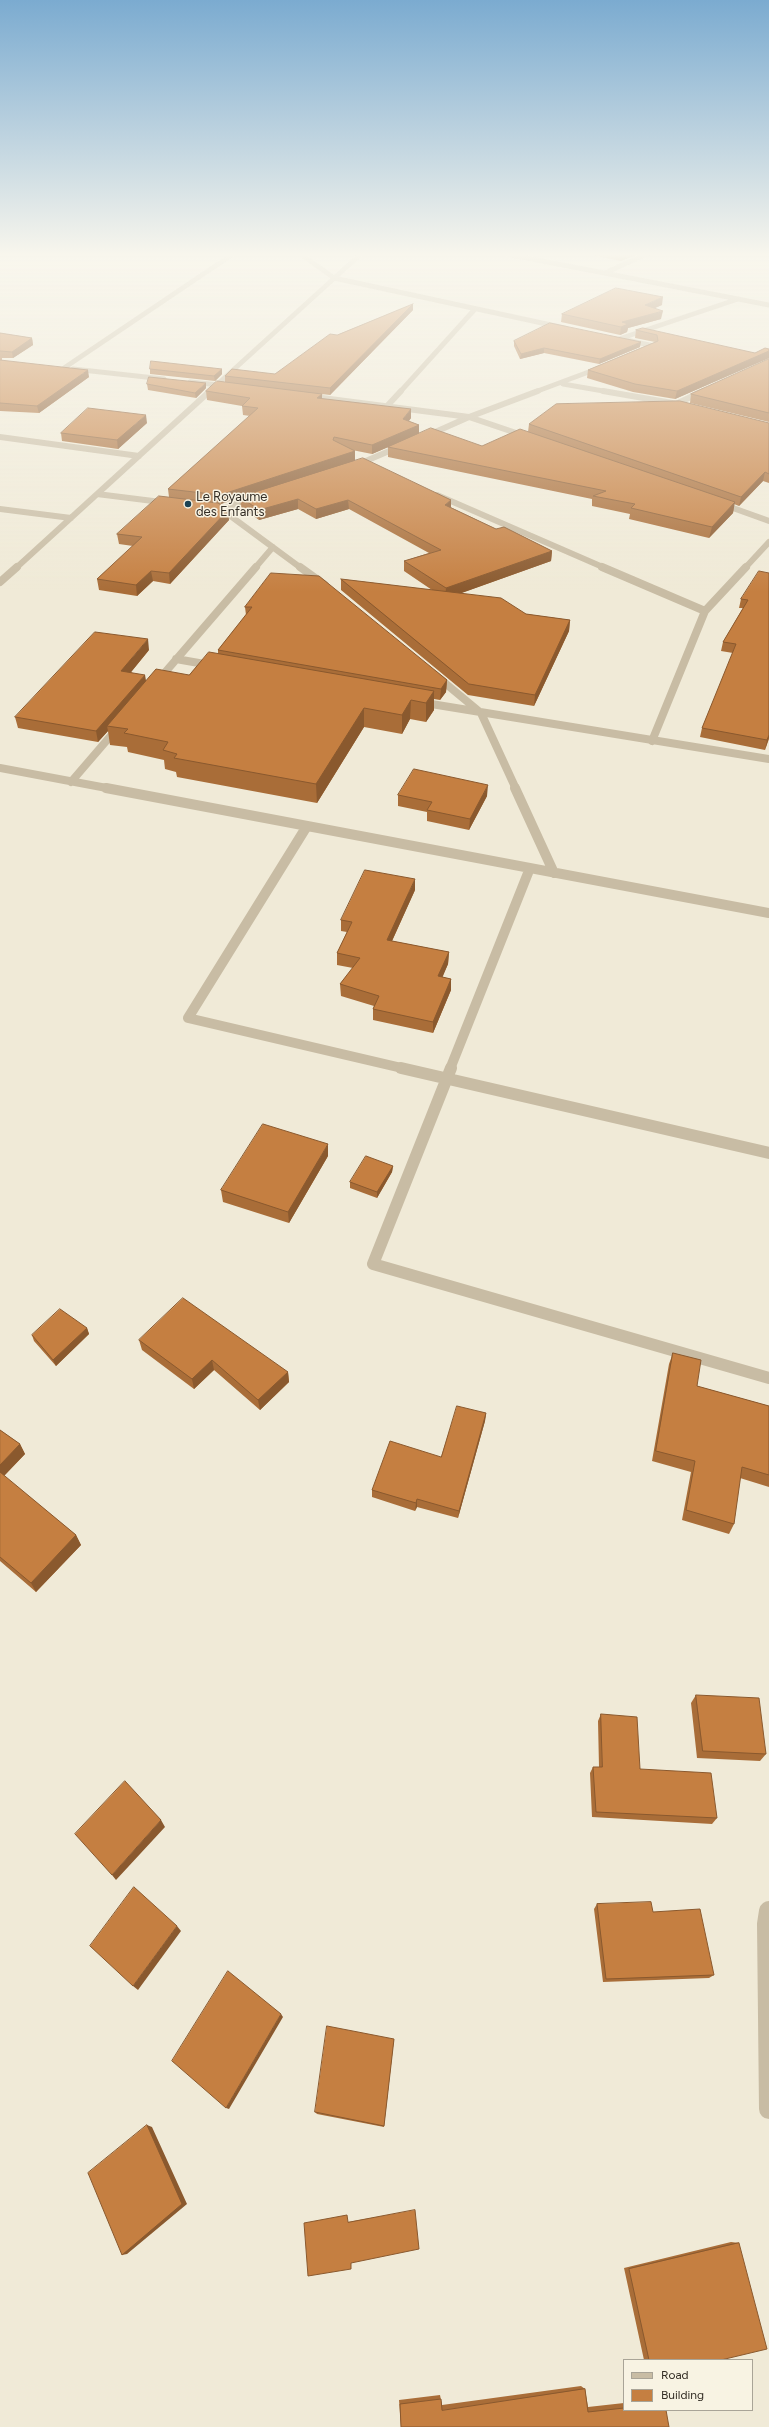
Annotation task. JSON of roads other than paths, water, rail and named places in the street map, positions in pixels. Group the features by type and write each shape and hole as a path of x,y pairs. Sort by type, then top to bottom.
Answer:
{"street":[{"path":"64,368 68,365"},
{"path":"0,582 239,365"},
{"path":"388,405 424,365"},
{"path":"420,438 469,417 563,384 605,366"},
{"path":"57,367 171,380"},
{"path":"187,382 233,387"},
{"path":"563,384 676,404 690,408"},
{"path":"676,404 712,387"},
{"path":"302,395 388,405 469,417 534,440"},
{"path":"0,437 139,456"},
{"path":"348,468 406,445"},
{"path":"363,463 370,466"},
{"path":"429,491 706,611"},
{"path":"97,494 175,503"},
{"path":"206,507 221,509 266,494"},
{"path":"710,500 769,521"},
{"path":"0,509 71,518"},
{"path":"221,509 333,591"},
{"path":"652,741 706,611 769,542"},
{"path":"151,688 273,547"},
{"path":"176,659 223,667"},
{"path":"428,669 481,714 554,873"},
{"path":"411,701 481,714 769,759"},
{"path":"71,782 126,717"},
{"path":"0,768 769,913"},
{"path":"307,826 188,1018 769,1154"},
{"path":"530,868 373,1264 769,1378"},
{"path":"769,1911 767,1931 769,2109"}],"place":[{"name":"Le Royaume des Enfants","path":"188,504"}]}
